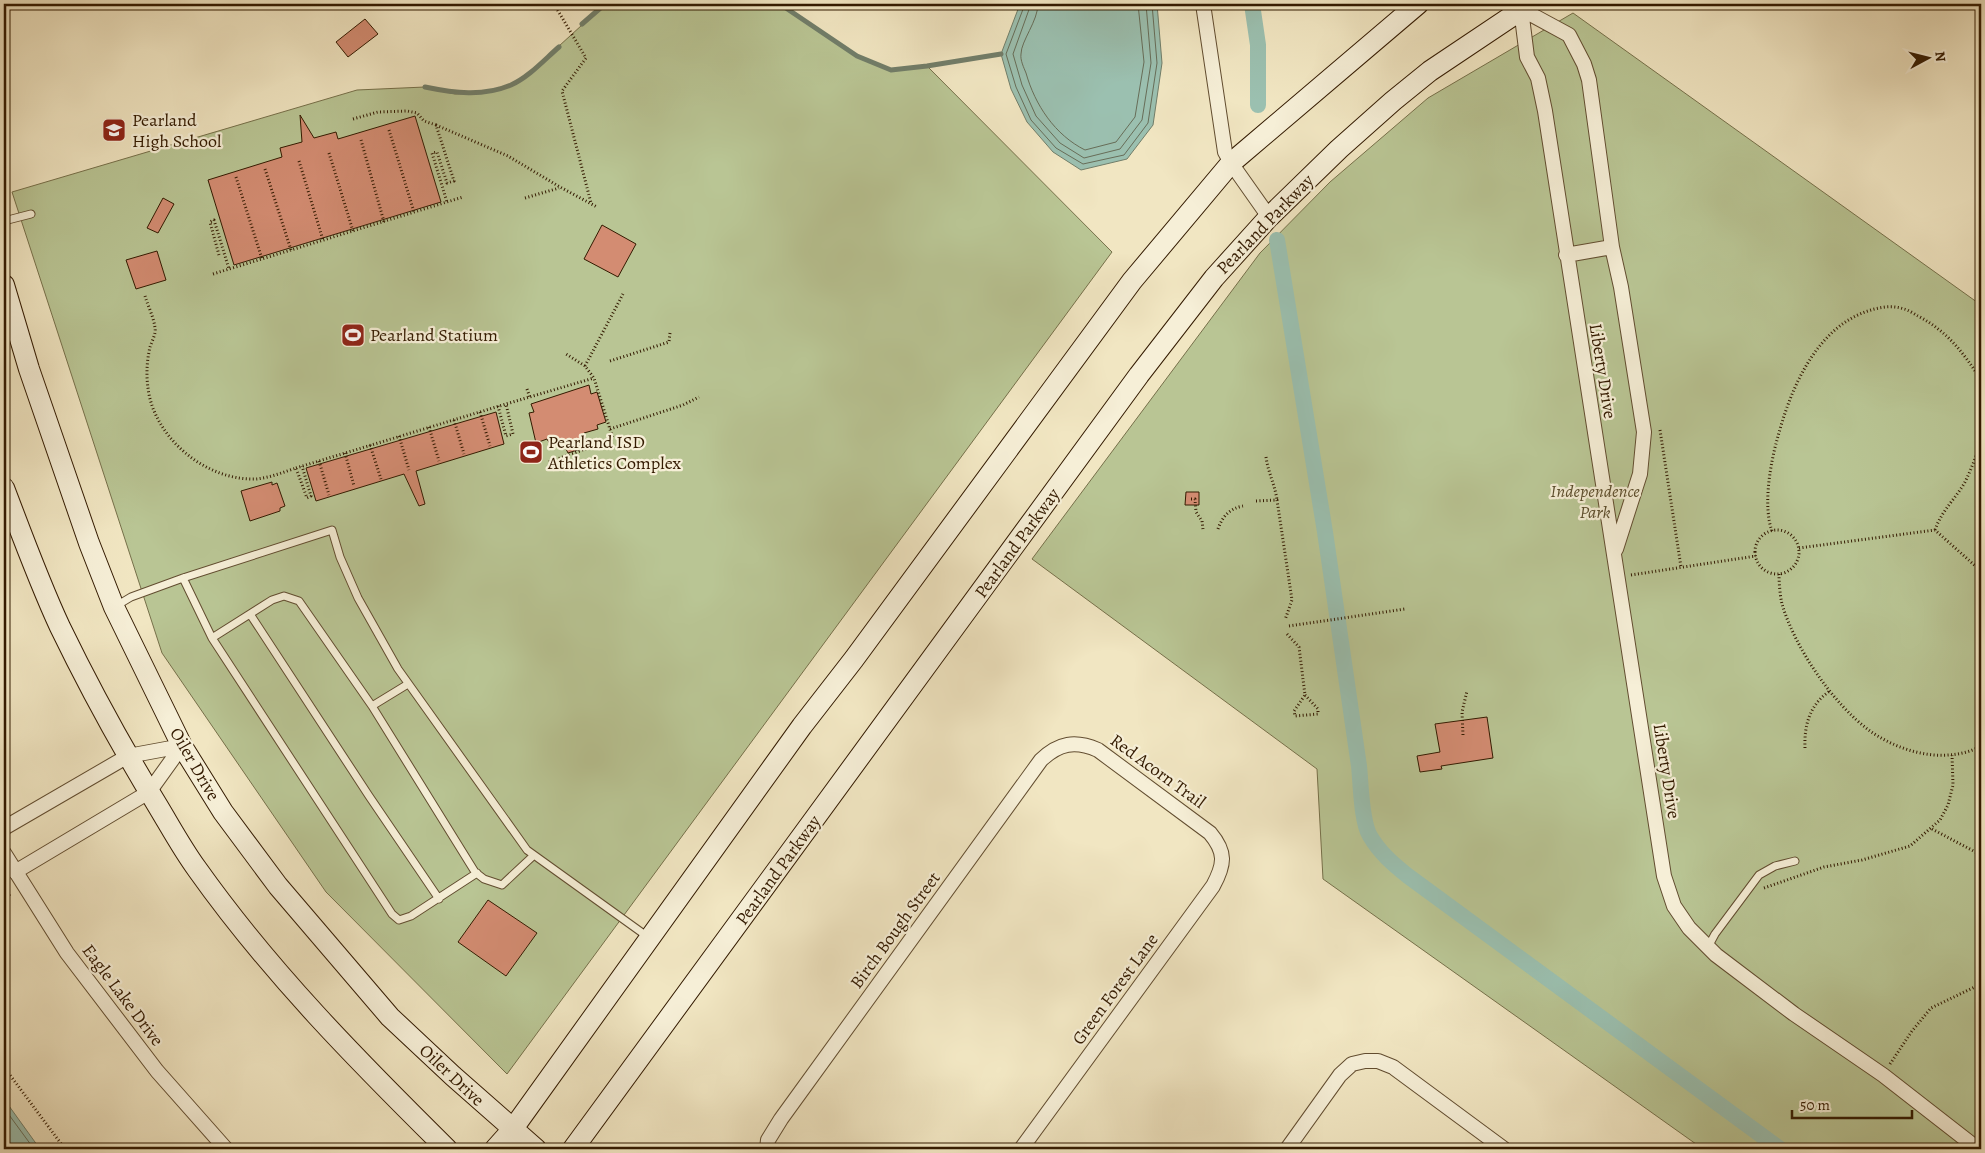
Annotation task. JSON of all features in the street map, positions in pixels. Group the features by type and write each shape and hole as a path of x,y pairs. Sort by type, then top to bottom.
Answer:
{"main road":[{"path":"495,1149 512,1130 802,726 854,659 1132,281 1231,163 1418,4"},
{"name":"Pearland Parkway","path":"573,1149 1139,375 1214,278 1269,217 1393,100 1430,71 1523,5"},
{"name":"Oiler Drive","path":"4,285 61,465 88,543 114,607 182,746 223,812 278,886 390,1017 512,1130 536,1149"},
{"path":"4,488 36,573 98,703 149,792 196,868 258,948 312,1011 351,1054 447,1149"}],"street":[{"path":"1203,4 1225,152 1269,217"},
{"path":"1523,5 1569,35 1584,64 1589,80 1612,247 1621,287 1644,432 1640,474 1615,552"},
{"name":"Liberty Drive","path":"1523,5 1527,57 1538,78 1545,111 1566,255 1601,478 1615,552 1666,884 1674,906 1689,928 1708,947 1794,1014 1883,1075 1978,1149"},
{"path":"1566,255 1612,247"},
{"name":"Red Acorn Trail","path":"1066,745 1084,744 1098,750 1210,833 1220,845"},
{"name":"Birch Bough Street","path":"767,1149 768,1140 781,1119 1041,760 1051,750 1066,745"},
{"path":"4,828 128,756 182,746"},
{"path":"15,872 149,792 182,746"},
{"name":"Green Forest Lane","path":"1021,1149 1214,886 1221,872 1223,858 1220,845"},
{"name":"Eagle Lake Drive","path":"4,853 67,953 156,1071 226,1149"},
{"path":"1287,1149 1340,1075 1352,1064 1365,1061 1378,1061 1392,1067 1504,1149"}],"lane":[{"path":"4,221 31,214"},
{"path":"114,607 131,598 183,578 332,530 340,557 375,631 408,684 526,850 648,938"},
{"path":"183,578 212,638 392,914 399,920 411,916 478,873"},
{"path":"212,638 272,600 284,596 299,601 372,706 478,873 484,879 502,885 533,856"},
{"path":"250,614 363,788 439,899"},
{"path":"372,706 408,684"},
{"path":"1708,947 1715,934 1759,875 1775,866 1795,861"}],"path":[{"path":"554,4 586,58 562,90 591,203"},
{"path":"353,119 378,112 407,111 417,113 424,121 508,156 560,188 597,207"},
{"path":"436,125 454,181 446,183 437,152"},
{"path":"389,130 414,212"},
{"path":"361,140 384,222"},
{"path":"444,150 432,153 447,202"},
{"path":"329,152 353,231"},
{"path":"299,161 323,240"},
{"path":"265,169 291,250"},
{"path":"236,177 262,259"},
{"path":"525,198 560,188"},
{"path":"213,274 463,197"},
{"path":"219,255 210,222 214,220 229,269"},
{"path":"586,366 623,294"},
{"path":"145,296 156,330 148,356 148,391 155,413 175,444 187,455 212,470 240,477 256,479 296,468 594,378"},
{"path":"1772,531 1768,494 1770,471 1783,417 1807,365 1832,332 1859,314 1882,307 1904,309 1934,325 1961,350 1981,380"},
{"path":"610,361 669,342 670,333"},
{"path":"549,462 613,439 594,378 586,366 566,354"},
{"path":"527,389 530,398"},
{"path":"610,429 683,405 699,397"},
{"path":"498,406 506,436 513,434 506,404"},
{"path":"480,412 490,446"},
{"path":"454,420 464,454"},
{"path":"429,427 439,461"},
{"path":"1660,429 1681,567"},
{"path":"399,436 409,470"},
{"path":"1935,530 1939,517 1963,484 1978,452 1981,440"},
{"path":"370,445 381,479"},
{"path":"345,453 354,486"},
{"path":"1266,457 1277,500 1292,600 1285,620"},
{"path":"319,461 329,495"},
{"path":"296,468 307,498 311,496 302,466"},
{"path":"1191,499 1195,499 1196,512 1202,521 1204,529"},
{"path":"1256,501 1277,500"},
{"path":"1218,529 1226,514 1234,508 1243,506"},
{"path":"1799,548 1935,530 1981,571"},
{"path":"1772,531 1786,532 1799,548 1796,563 1792,568 1778,574 1765,570 1756,556 1757,544 1761,538 1772,531"},
{"path":"1631,575 1756,556"},
{"path":"1778,574 1782,603 1804,653 1830,691 1870,731 1896,746 1923,754 1952,756 1981,746"},
{"path":"1289,626 1405,609"},
{"path":"1287,634 1298,648 1305,695 1318,709 1318,714 1295,716 1294,711 1305,695"},
{"path":"1463,735 1462,712 1467,691"},
{"path":"1805,748 1804,737 1808,718 1815,704 1830,691"},
{"path":"1742,896 1824,867 1893,853 1910,846 1932,829 1940,820 1948,805 1953,785 1952,756"},
{"path":"1932,829 1981,855"},
{"path":"4,898 10,894"},
{"path":"1883,1075 1912,1031 1931,1008 1981,984"},
{"path":"4,1067 55,1137 66,1149"}],"green space":[{"name":"Pearland ISD Athletics Complex","path":"605,4 780,4 857,56 891,70 927,66 1112,252 507,1074 326,892 162,653 12,192 357,90 425,87 455,94 479,93 511,85 536,67"},
{"name":"Independence Park","path":"1573,13 1981,305 1981,1149 1703,1149 1323,879 1317,769 1032,559 1260,253 1330,182 1428,98"}],"water":[{"path":"1020,4 1157,4 1162,63 1153,125 1127,159 1081,170 1053,152 1027,122 1011,89 1001,54"},
{"path":"4,1099 40,1149 4,1149"}],"building":[{"path":"365,19 378,34 348,57 336,42"},
{"path":"300,115 314,138 336,132 338,139 415,116 441,202 234,265 208,180 282,157 280,148 302,142"},
{"path":"163,198 174,204 158,233 147,228"},
{"path":"602,225 636,244 618,277 584,259"},
{"path":"157,251 166,280 136,289 126,260"},
{"path":"589,385 591,394 597,392 606,422 597,425 598,429 584,433 587,447 568,453 562,441 550,444 547,439 536,443 529,413 534,412 531,404"},
{"path":"496,412 504,444 416,471 425,504 419,506 404,474 316,501 306,468"},
{"path":"272,482 272,485 277,483 285,506 280,508 280,511 250,521 241,491"},
{"path":"1186,492 1199,492 1199,505 1185,505"},
{"path":"1487,717 1493,758 1441,766 1442,769 1420,772 1417,756 1440,752 1435,724"},
{"path":"488,900 537,933 506,976 458,942"}],"waterway":[{"path":"582,24 605,4"},
{"path":"780,4 857,56 891,70 1001,54"},
{"path":"1252,4 1258,45 1258,105"},
{"path":"425,87 468,93 500,89 524,77 559,47"},
{"path":"1277,240 1325,532 1359,766 1363,812 1370,836 1387,858 1408,876 1780,1149"}],"place":[{"name":"Pearland High School","path":"114,130"},
{"name":"Pearland Statium","path":"353,335"},
{"name":"Pearland ISD Athletics Complex","path":"531,452"}]}
